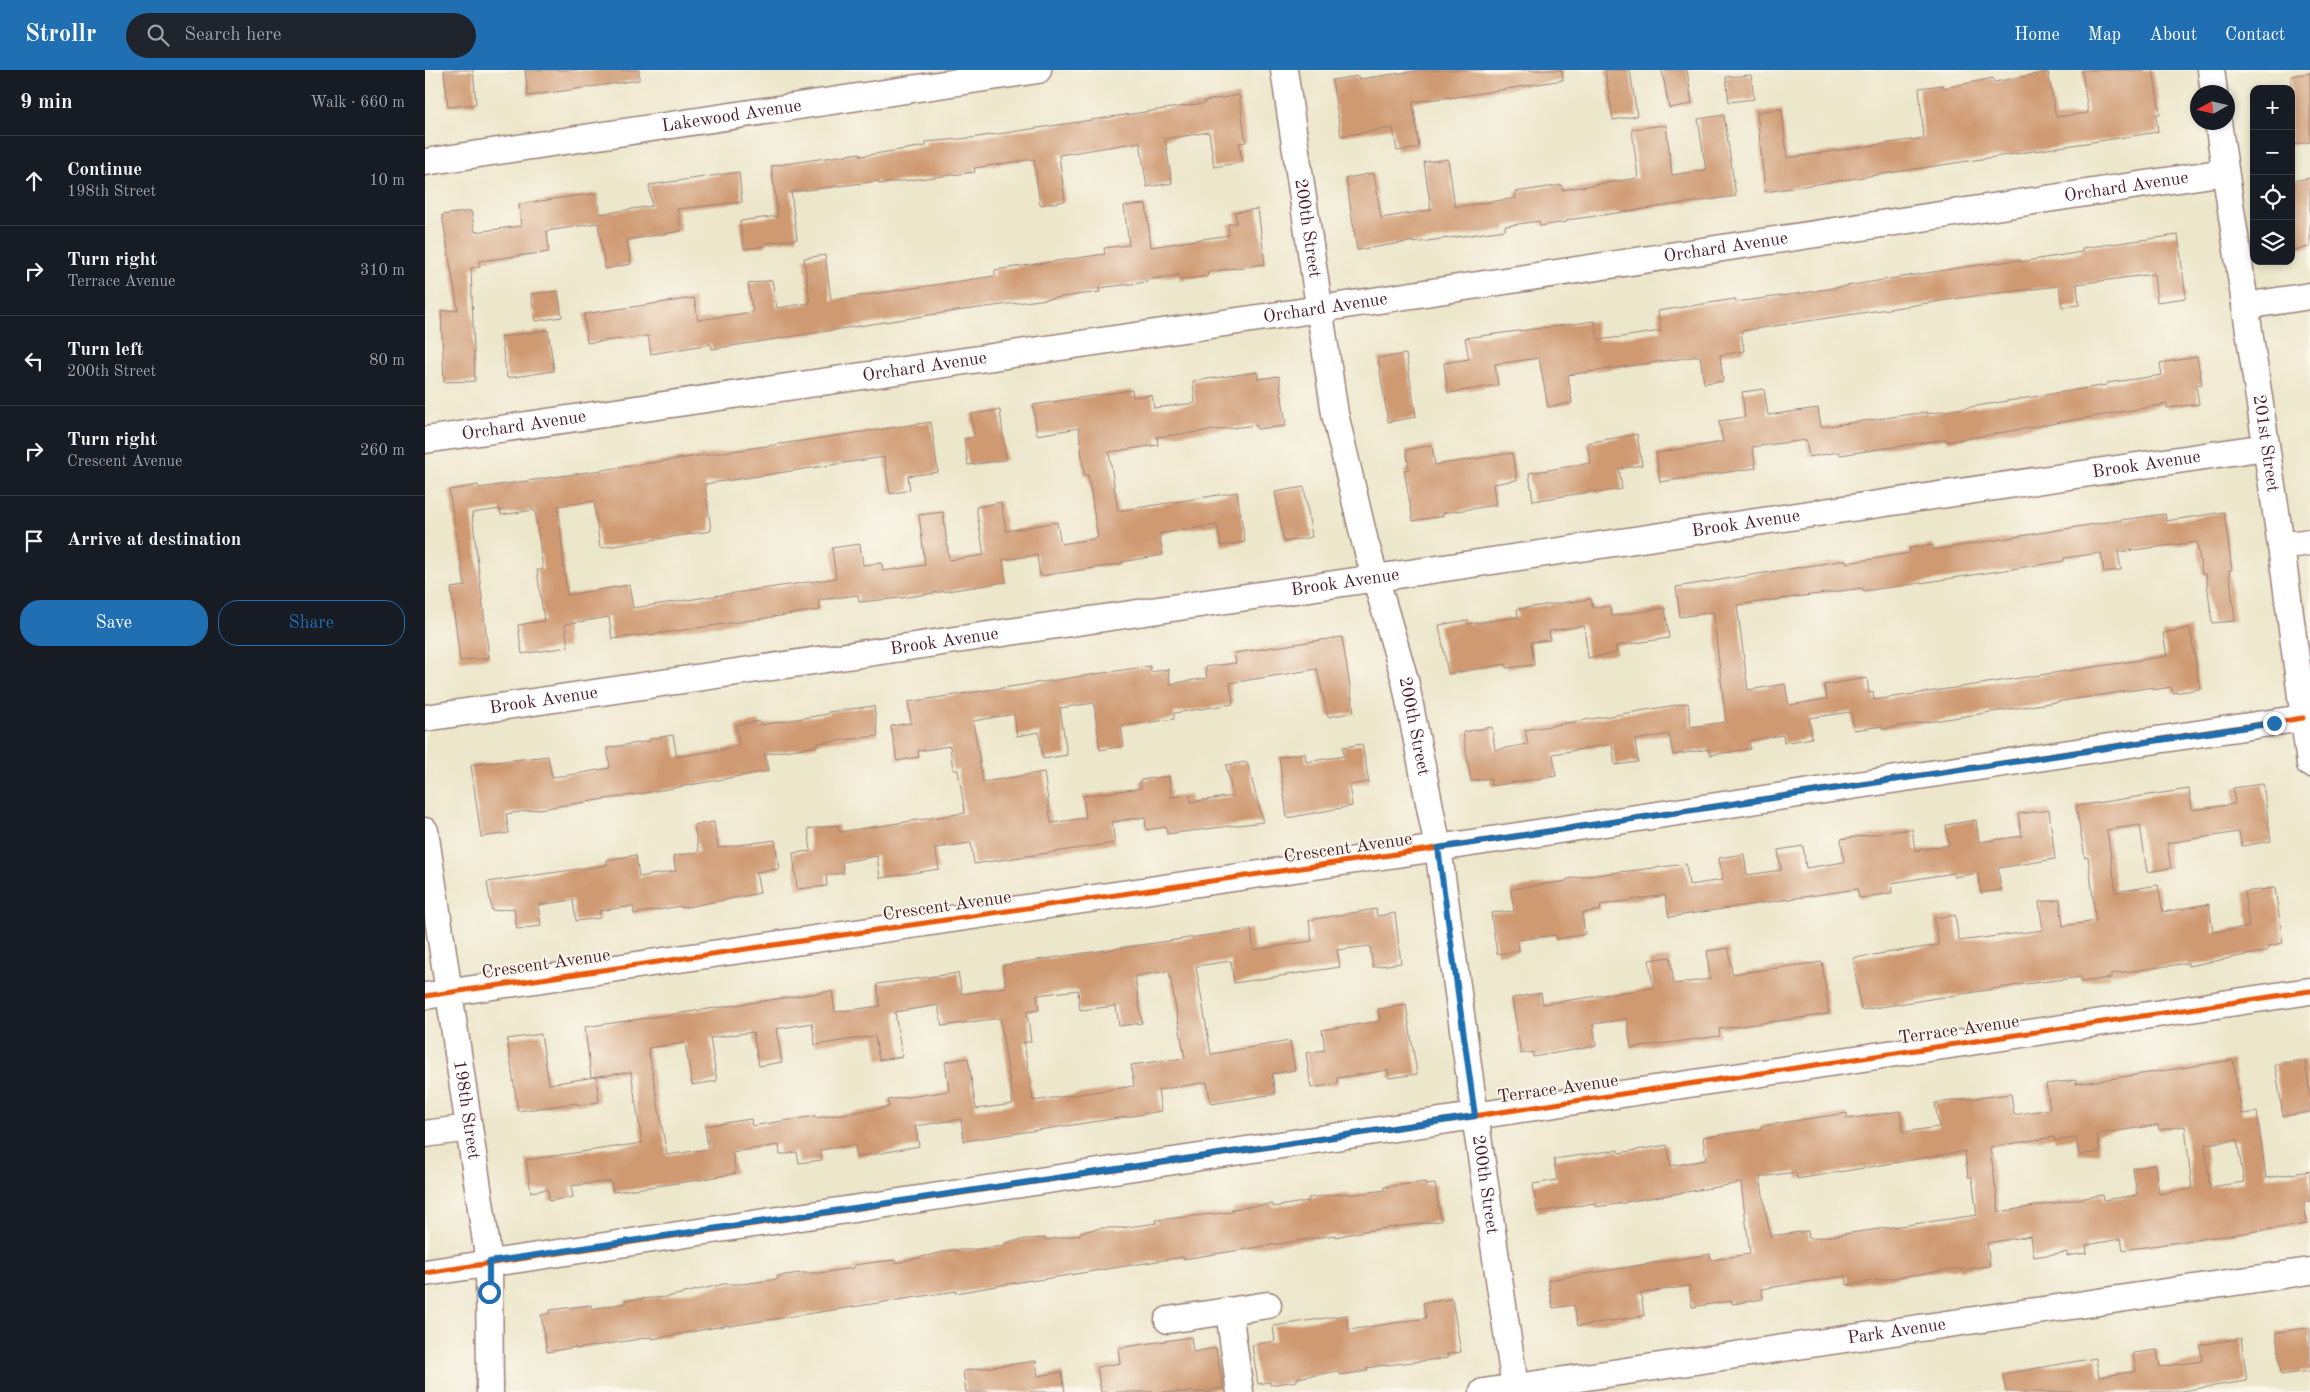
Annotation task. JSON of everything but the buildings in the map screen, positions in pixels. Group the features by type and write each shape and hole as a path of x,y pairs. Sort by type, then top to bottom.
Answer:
{"street":[{"name":"Lakewood Avenue","path":"425,162 1038,70"},
{"name":"200th Street","path":"1284,70 1335,414 1346,466 1405,680 1438,848 1515,1387"},
{"path":"2211,70 2213,85"},
{"name":"201st Street","path":"2219,130 2281,546 2310,764"},
{"name":"Orchard Avenue","path":"425,440 1319,309 2225,172"},
{"path":"2245,306 2310,296"},
{"name":"Brook Avenue","path":"425,718 2266,447"},
{"path":"2281,546 2310,542"},
{"name":"Crescent Avenue","path":"437,994 1438,848 2303,718"},
{"name":"198th Street","path":"425,831 437,994 469,1128 489,1262 491,1392"},
{"name":"Terrace Avenue","path":"425,1272 2310,991"},
{"path":"425,1134 469,1128"},
{"name":"Park Avenue","path":"1483,1392 2310,1271"},
{"path":"1168,1320 1268,1305"},
{"path":"1229,1311 1240,1392"}],"cycle path":[{"path":"425,996 1458,845 2303,718"},
{"path":"425,1273 2310,991"}],"route":[{"path":"489,1292 489,1262 1475,1116 1438,848 2274,723"}]}
